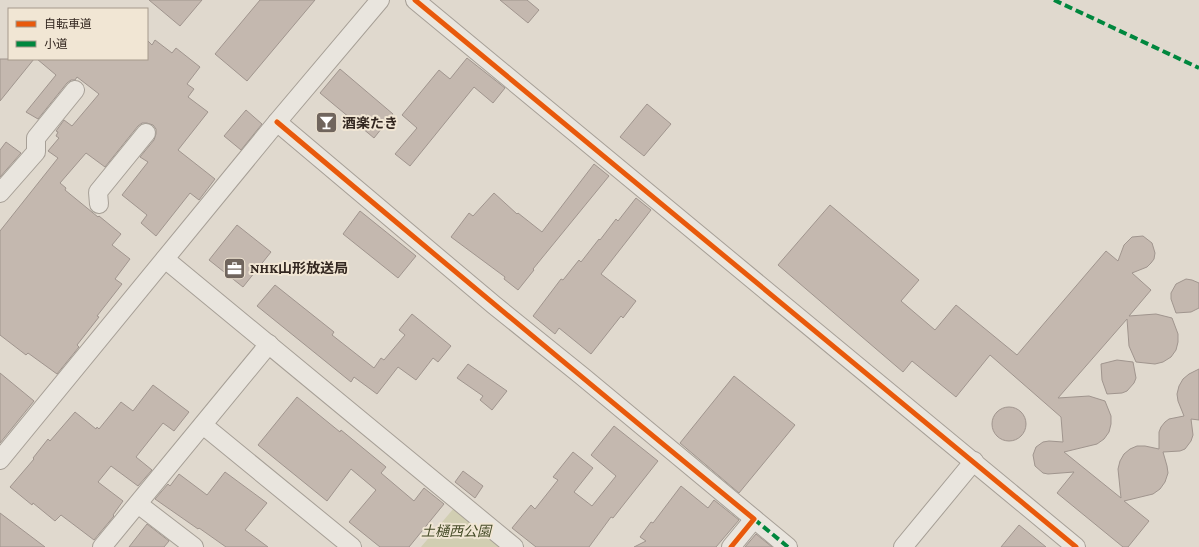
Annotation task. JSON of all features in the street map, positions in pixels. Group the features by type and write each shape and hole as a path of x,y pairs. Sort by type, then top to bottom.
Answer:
{"street":[{"path":"0,460 277,122 380,0"},
{"path":"414,0 974,461 1076,547"},
{"path":"0,193 36,152 36,138 75,90"},
{"path":"277,122 494,305 788,547"},
{"path":"99,204 98,192 146,133"},
{"path":"165,259 514,547"},
{"path":"102,547 269,344"},
{"path":"203,425 352,547"},
{"path":"903,547 974,461"},
{"path":"138,504 194,547"},
{"path":"731,547 754,519"}],"green space":[{"name":"土樋西公園","path":"454,508 501,547 421,547"}],"building":[{"path":"149,0 202,0 180,26"},
{"path":"260,0 315,0 247,81 215,54"},
{"path":"500,0 527,0 539,10 528,23"},
{"path":"155,40 172,53 176,48 200,67 187,84 194,89 188,97 208,112 178,150 215,179 199,200 190,193 156,236 141,223 147,215 122,195 148,162 140,157 154,140 156,134 156,129 153,125 142,123 105,167 86,153 60,183 66,188 65,190 121,234 112,245 130,259 115,279 122,284 77,345 79,347 57,374 28,353 26,355 0,335 0,231 58,158 48,151 59,138 56,136 58,132 56,131 64,120 72,126 99,94 77,77 75,80 71,80 67,83 38,119 26,112 56,75 38,60 148,60 148,41 152,45"},
{"path":"467,58 505,88 493,103 474,87 410,166 395,154 417,128 402,115 439,70 450,79"},
{"path":"0,59 33,60 0,101"},
{"path":"340,69 393,114 374,138 320,93"},
{"path":"647,104 671,124 644,156 620,137"},
{"path":"246,110 262,124 241,150 224,136"},
{"path":"6,142 21,153 0,177 0,150"},
{"path":"594,164 609,176 533,269 534,270 518,290 504,279 505,277 451,237 469,213 473,216 494,193 517,214 518,213 542,232"},
{"path":"636,198 651,210 601,274 636,301 623,318 621,316 591,354 559,328 555,334 533,316 561,279 563,280 579,260 581,262 616,219 618,221"},
{"path":"830,205 919,280 901,301 935,330 956,305 1017,355 1106,251 1118,261 1124,245 1132,237 1143,236 1152,243 1155,253 1154,259 1147,267 1132,273 1151,290 1129,316 1156,314 1172,318 1178,334 1176,350 1171,357 1163,362 1155,364 1136,362 1129,346 1127,319 1058,398 1089,396 1105,401 1111,416 1111,424 1109,432 1104,439 1097,444 1064,452 1121,498 1118,469 1124,454 1137,446 1159,449 1159,432 1161,427 1169,419 1184,416 1178,401 1177,394 1179,386 1183,379 1199,369 1199,420 1191,419 1193,435 1191,441 1185,449 1180,451 1163,452 1168,473 1165,482 1160,489 1153,494 1124,501 1149,521 1128,547 1123,547 1057,493 1074,472 1048,474 1043,473 1035,466 1033,455 1036,447 1043,442 1063,442 1061,417 990,355 956,397 912,361 903,372 778,265"},
{"path":"360,211 416,256 398,278 343,234"},
{"path":"237,225 271,252 243,287 209,260"},
{"path":"1186,279 1199,283 1199,308 1191,312 1176,313 1171,299 1171,293 1176,284"},
{"path":"275,285 334,332 332,335 374,368 381,358 384,360 405,335 399,330 412,314 451,346 438,362 433,358 416,380 398,367 377,394 354,377 351,382 257,306"},
{"path":"1117,360 1133,362 1136,378 1134,383 1127,391 1122,393 1107,394 1102,380 1101,364"},
{"path":"468,364 507,391 492,410 480,400 483,396 457,378"},
{"path":"0,373 34,401 0,443"},
{"path":"734,376 795,425 739,493 680,443"},
{"path":"153,385 189,412 174,431 163,423 136,457 152,470 138,486 111,466 98,482 123,501 113,515 114,516 94,540 61,515 55,521 10,487 34,459 33,458 48,439 50,441 75,412 96,429 97,427 99,429 121,402 133,411"},
{"path":"297,397 340,432 341,430 386,467 381,473 414,501 424,488 444,504 409,547 380,547 349,522 376,490 351,469 327,501 258,445"},
{"path":"1009,407 1021,412 1026,424 1021,436 1009,441 997,436 992,424 997,412"},
{"path":"614,426 658,461 613,518 611,517 589,547 536,547 512,528 531,505 535,509 558,480 553,477 573,452 593,468 574,492 592,506 616,476 591,455"},
{"path":"463,471 483,486 475,498 455,482"},
{"path":"225,472 267,503 245,530 268,547 226,547 155,499 168,484 170,486 179,474 207,495"},
{"path":"681,486 708,508 714,500 739,520 716,547 634,547 646,541 640,537 651,522 653,523"},
{"path":"0,513 45,547 0,547"},
{"path":"147,524 169,541 164,547 129,547"},
{"path":"1019,525 1046,547 1001,547"},
{"path":"756,534 772,547 745,547"}],"marked path":[{"path":"1054,0 1199,68"},
{"path":"754,519 788,547"}],"cycle path":[{"path":"415,0 1076,547"},
{"path":"277,122 754,519 731,547"}],"place":[{"name":"酒楽たき","path":"327,123"},
{"name":"NHK山形放送局","path":"234,268"}]}
